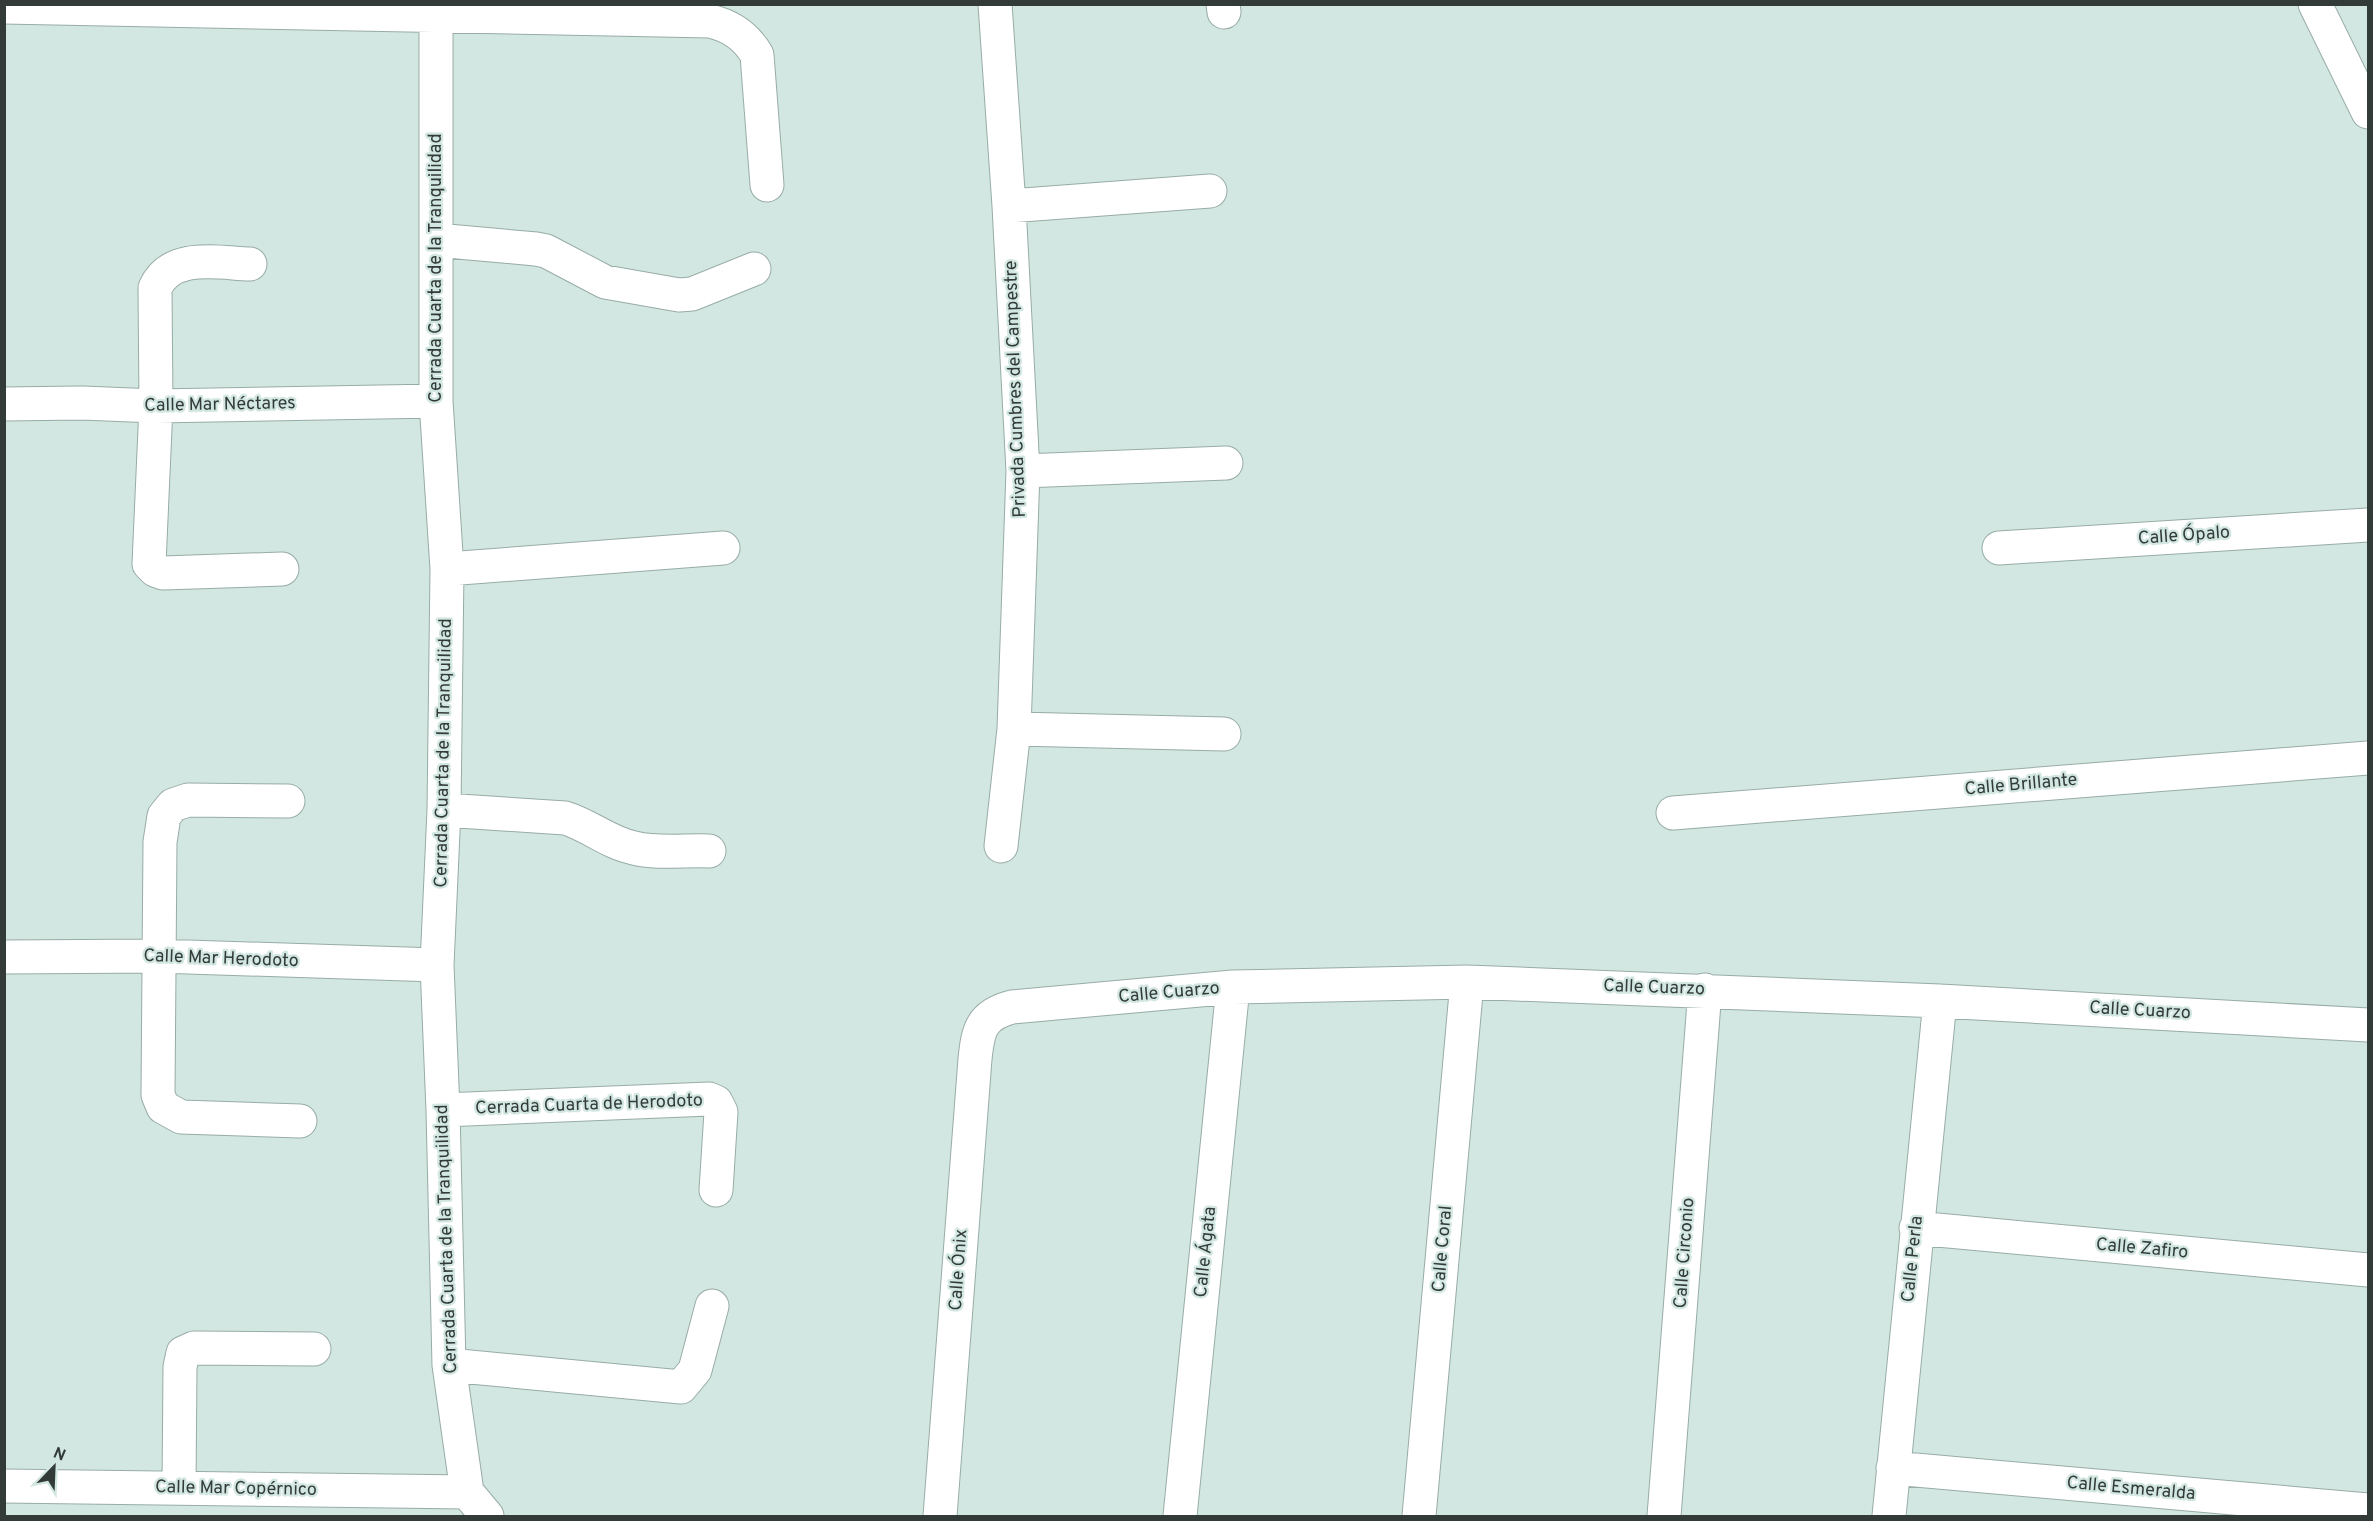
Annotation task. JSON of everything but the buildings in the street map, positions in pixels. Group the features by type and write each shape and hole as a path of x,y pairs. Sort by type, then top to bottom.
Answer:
{"street":[{"name":"Privada Cumbres del Campestre","path":"994,4 1010,206 1023,471 1014,729 1001,846"},
{"path":"2315,4 2368,112"},
{"path":"4,7 710,21 725,25 739,33 751,43 757,55 767,185"},
{"name":"Cerrada Cuarta de la Tranquilidad","path":"436,14 436,401 447,569 444,810 437,965 449,1365 477,1504"},
{"path":"1010,206 1210,191"},
{"path":"436,240 546,251 611,284 679,295 692,294 754,268"},
{"path":"250,264 188,262 173,267 160,276 155,288 156,406 149,564 155,570 163,573 282,569"},
{"name":"Calle Mar Néctares","path":"4,404 82,403 156,406 436,401"},
{"path":"1023,471 1226,463"},
{"name":"Calle Ópalo","path":"1999,548 2368,525"},
{"path":"447,569 723,548"},
{"path":"1014,729 1224,734"},
{"name":"Calle Brillante","path":"1673,813 2368,758"},
{"path":"288,801 189,800 173,805 164,816 160,842 158,1095 163,1107 181,1117 300,1121"},
{"path":"444,810 565,819 581,822 616,843 635,849 709,851"},
{"name":"Calle Mar Herodoto","path":"4,957 158,956 437,965"},
{"name":"Calle Cuarzo","path":"983,1024 995,1011 1012,1007 1233,987 1467,982 1940,1001 2368,1025"},
{"name":"Calle Coral","path":"1419,1516 1467,982"},
{"name":"Calle Ágata","path":"1180,1516 1233,987"},
{"name":"Calle Circonio","path":"1664,1516 1705,990"},
{"name":"Calle Perla","path":"1889,1516 1940,1001"},
{"name":"Calle Cuarzo","path":"2332,1022 2368,1009"},
{"name":"Calle Ónix","path":"940,1516 975,1059 983,1024"},
{"name":"Cerrada Cuarta de Herodoto","path":"443,1110 709,1099 716,1102 721,1112 716,1190"},
{"name":"Calle Zafiro","path":"1916,1228 2368,1270"},
{"path":"449,1365 675,1388 687,1382 695,1370 712,1306"},
{"path":"179,1488 180,1360 183,1353 194,1348 314,1349"},
{"name":"Calle Esmeralda","path":"1893,1468 2368,1510"},
{"name":"Calle Mar Copérnico","path":"4,1486 179,1488 477,1504"}]}
